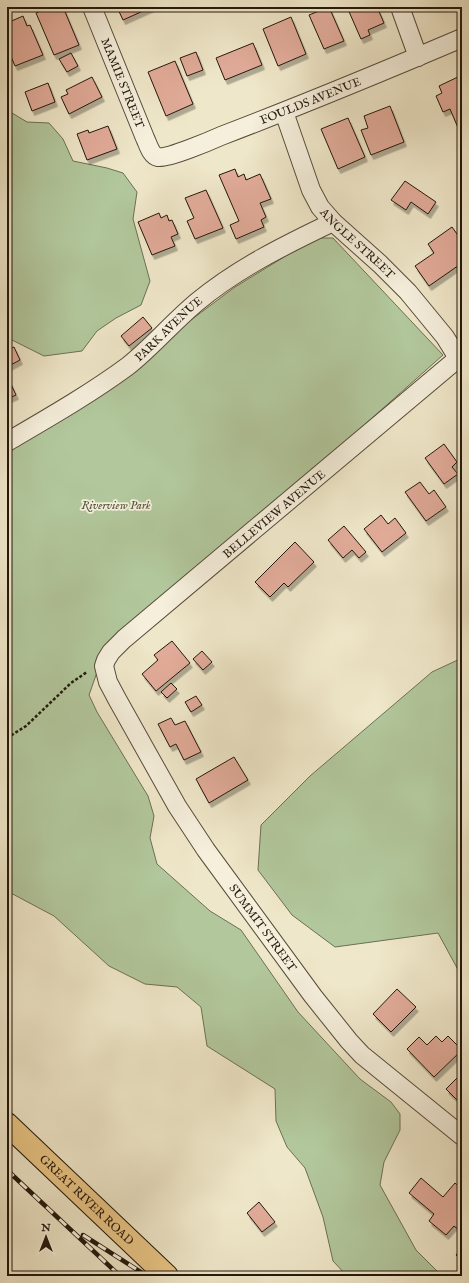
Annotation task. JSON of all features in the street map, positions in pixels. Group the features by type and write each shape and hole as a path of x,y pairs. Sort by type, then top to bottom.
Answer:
{"main road":[{"name":"GREAT RIVER ROAD","path":"7,1124 167,1276"}],"street":[{"name":"MAMIE STREET","path":"92,7 145,138 156,157"},
{"path":"400,7 418,57"},
{"name":"FOULDS AVENUE","path":"156,157 162,157 182,151 284,112 462,38"},
{"name":"ANGLE STREET","path":"284,112 311,190 320,207 333,222 380,264 408,292 460,357"},
{"name":"PARK AVENUE","path":"7,442 76,401 128,365 197,302 234,274 283,246 333,222"},
{"name":"BELLEVIEW AVENUE","path":"106,660 145,620 297,495 460,357"},
{"name":"SUMMIT STREET","path":"106,660 104,666 108,682 177,806 206,850 336,1026 362,1054 462,1136"}],"path":[{"path":"7,738 26,726 71,683 106,660"}],"green space":[{"path":"7,110 27,122 49,123 63,139 73,161 123,173 137,192 133,219 150,281 141,305 116,318 97,331 82,351 44,356 12,340 7,335"},
{"name":"Riverview Park","path":"315,238 333,238 443,355 102,658 89,695 97,712 148,796 154,816 150,838 157,864 210,911 241,930 298,1012 360,1079 391,1102 400,1114 400,1130 384,1162 380,1185 416,1250 442,1276 347,1276 333,1261 323,1217 305,1168 287,1147 276,1121 275,1089 207,1046 201,1007 177,987 145,984 109,966 54,916 7,891 7,446 131,369 187,323 235,287"},
{"path":"462,658 462,977 438,933 335,947 292,915 258,870 261,825 310,776 432,672"}],"building":[{"path":"50,7 63,7 79,45 54,55 36,13"},
{"path":"117,7 152,7 123,20"},
{"path":"329,7 344,41 324,49 309,15"},
{"path":"347,7 377,7 384,23 368,30 370,35 361,39"},
{"path":"23,16 27,26 30,25 43,55 15,66 7,47 7,23"},
{"path":"291,17 306,54 278,66 263,29"},
{"path":"253,43 262,65 225,80 216,58"},
{"path":"196,52 203,70 187,76 180,58"},
{"path":"71,53 78,66 67,72 59,59"},
{"path":"175,61 193,104 166,116 148,72"},
{"path":"462,75 462,137 450,109 443,112 436,96 442,93 439,86"},
{"path":"92,77 102,97 69,114 61,97 68,94 66,90"},
{"path":"48,83 55,102 32,111 25,92"},
{"path":"390,106 404,142 371,155 361,130 368,128 364,116"},
{"path":"348,118 365,157 338,169 321,129"},
{"path":"108,126 117,149 87,160 77,134 88,130 89,133"},
{"path":"235,169 238,177 244,174 246,180 260,174 271,199 260,203 266,217 261,220 264,227 236,239 230,225 239,221 219,175"},
{"path":"405,181 436,202 428,214 411,202 406,210 391,200"},
{"path":"206,190 223,228 195,239 187,221 194,218 185,198"},
{"path":"159,213 161,218 167,215 169,221 172,220 178,234 171,237 175,246 152,255 138,222"},
{"path":"452,227 462,241 462,263 429,286 415,266 434,253 428,244"},
{"path":"143,317 152,328 129,346 121,336"},
{"path":"14,347 20,360 7,367 7,350"},
{"path":"8,378 16,395 7,399 7,379"},
{"path":"444,444 457,462 452,467 458,474 444,484 425,458"},
{"path":"420,482 429,494 434,490 446,507 426,521 405,492"},
{"path":"381,515 388,524 395,518 406,533 382,552 364,529"},
{"path":"344,526 366,552 359,558 352,550 343,558 328,540"},
{"path":"295,542 314,562 288,587 284,583 270,597 255,582"},
{"path":"172,641 190,663 156,691 142,674 158,660 154,655"},
{"path":"202,651 212,662 203,670 193,659"},
{"path":"171,683 177,689 167,698 161,692"},
{"path":"196,696 202,705 191,712 185,702"},
{"path":"171,718 175,725 185,721 201,752 184,760 176,744 170,747 158,724"},
{"path":"234,757 248,780 209,803 196,779"},
{"path":"397,989 416,1007 391,1032 373,1014"},
{"path":"436,1036 442,1042 448,1036 462,1050 434,1077 407,1049 419,1037 427,1045"},
{"path":"459,1076 462,1078 462,1105 446,1089"},
{"path":"421,1178 443,1197 455,1183 462,1189 462,1226 459,1230 454,1226 446,1235 429,1221 434,1214 409,1193"},
{"path":"259,1202 275,1222 262,1232 247,1213"},
{"path":"462,1248 462,1260 456,1255"}],"railway":[{"path":"7,1170 120,1276"},
{"path":"83,1235 147,1276"}]}
